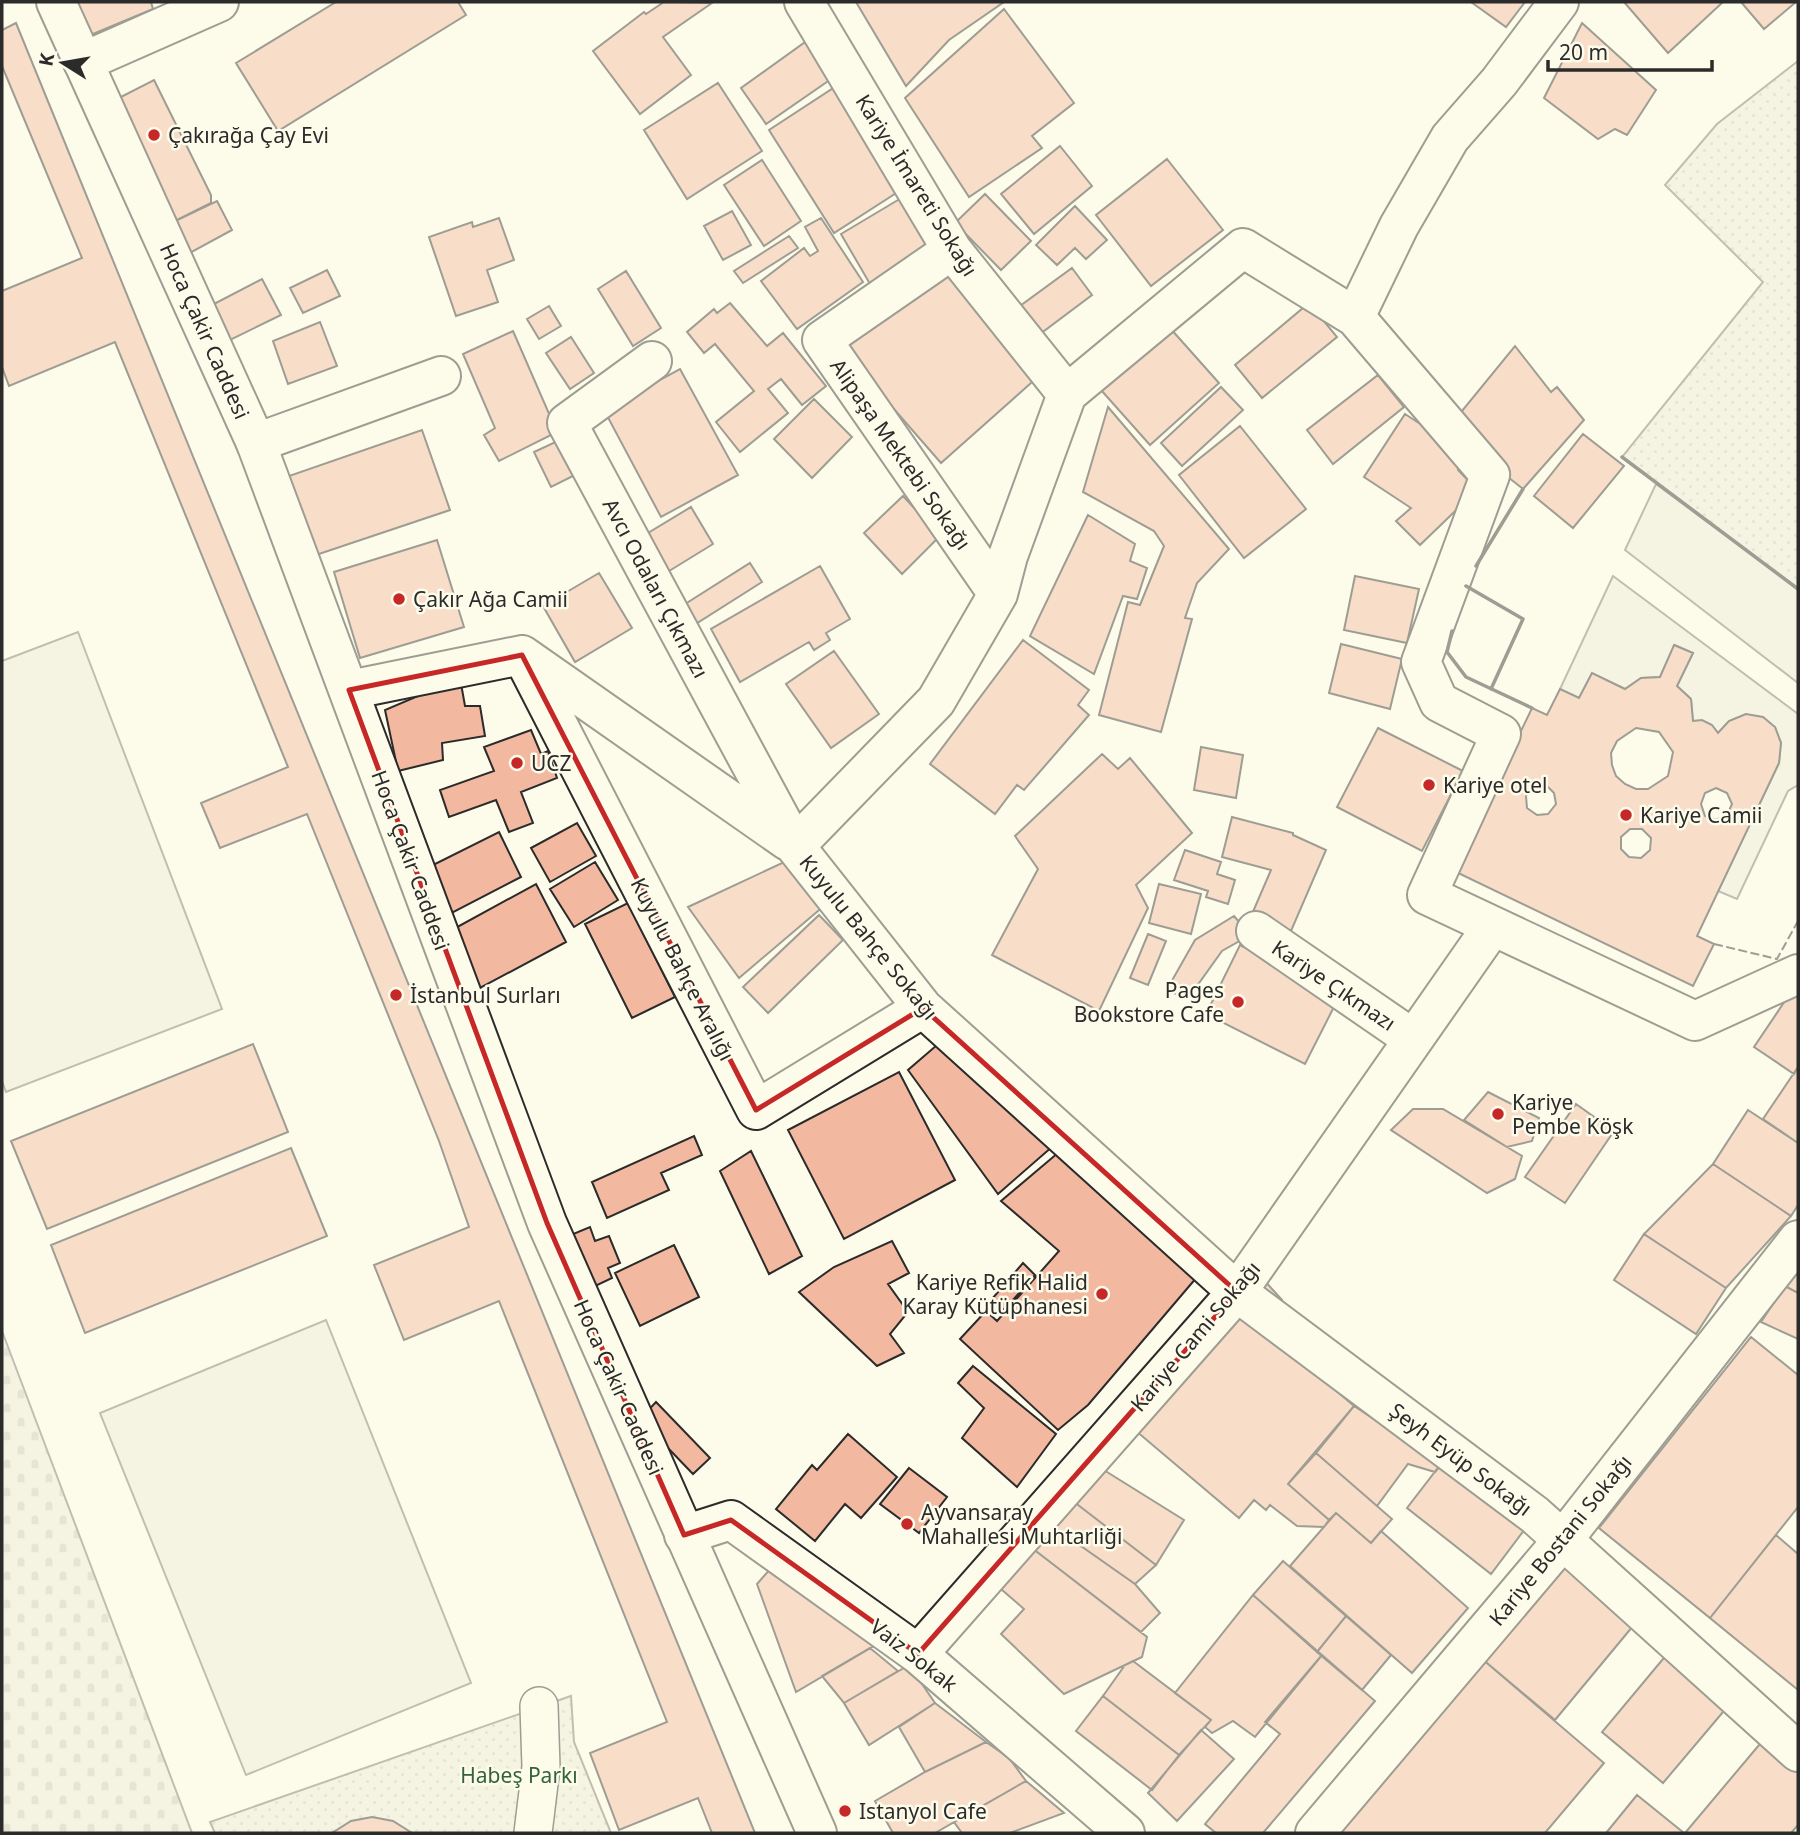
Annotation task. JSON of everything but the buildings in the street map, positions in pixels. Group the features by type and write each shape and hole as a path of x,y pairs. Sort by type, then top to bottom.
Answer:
{"street":[{"name":"Hoca Çakir Caddesi","path":"55,2 256,443 547,1223 817,1833"},
{"path":"83,62 219,2"},
{"name":"Kariye İmareti Sokağı","path":"804,2 952,250 1067,394"},
{"path":"1355,317 1399,226 1450,138 1499,82 1559,2"},
{"path":"1067,394 1243,248 1355,317 1490,475 1421,662 1439,702 1501,734 1427,895 1695,1021 1798,974"},
{"name":"Alipaşa Mektebi Sokağı","path":"952,250 822,340 998,594"},
{"name":"Avcı Odaları Çıkmazı","path":"652,362 567,423 795,846"},
{"path":"256,443 441,376"},
{"name":"Kuyulu Bahçe Sokağı","path":"1067,394 1008,556 998,594 936,701 795,846 923,1008 1237,1292"},
{"path":"349,690 522,655 795,846"},
{"name":"Kuyulu Bahçe Aralığı","path":"522,655 755,1110 923,1008"},
{"name":"Kariye Cami Sokağı","path":"918,1654 1237,1292 1492,927"},
{"name":"Kariye Çıkmazı","path":"1255,931 1413,1039"},
{"name":"Kariye Bostani Sokağı","path":"1315,1833 1562,1541 1798,1240"},
{"name":"Şeyh Eyüp Sokağı","path":"1237,1292 1535,1515 1798,1752"},
{"name":"Vaiz Sokak","path":"684,1535 732,1520 918,1654 1125,1833"},
{"path":"533,1833 541,1767 538,1706"}],"highlighted area":[{"path":"522,655 756,1110 923,1008 1237,1292 918,1654 731,1520 684,1535 547,1223 349,690"}],"green space":[{"path":"1798,61 1798,589 1622,457 1763,282 1665,185 1717,124"},
{"path":"1656,484 1798,589 1798,683 1625,550"},
{"path":"1613,576 1798,714 1798,785 1788,791 1737,899 1718,891 1779,763 1781,743 1775,727 1746,714 1729,721 1718,733 1707,723 1693,721 1691,699 1677,686 1693,653 1675,645 1660,677 1641,678 1625,689 1592,673 1579,698 1560,689"},
{"path":"78,632 222,1009 6,1092 2,1081 2,661"},
{"path":"326,1320 471,1683 246,1775 100,1413"},
{"path":"2,1331 192,1833 2,1833"},
{"name":"Habeş Parkı","path":"571,1696 574,1742 611,1833 215,1833 210,1822"}],"fence":[{"path":"1714,944 1777,959 1798,921"}],"wall":[{"path":"1622,457 1798,589"},
{"path":"1476,566 1523,489"},
{"path":"1466,586 1523,619 1491,689"},
{"path":"1452,631 1447,652 1466,677 1532,708"}],"place":[{"name":"Çakırağa Çay Evi","path":"154,135"},
{"name":"Çakır Ağa Camii","path":"399,599"},
{"name":"UCZ","path":"517,763"},
{"name":"Kariye otel","path":"1429,785"},
{"name":"Kariye Camii","path":"1626,815"},
{"name":"İstanbul Surları","path":"396,995"},
{"name":"Pages Bookstore Cafe","path":"1238,1002"},
{"name":"Kariye Pembe Köşk","path":"1498,1114"},
{"name":"Kariye Refik Halid Karay Kütüphanesi","path":"1102,1294"},
{"name":"Ayvansaray Mahallesi Muhtarliği","path":"907,1524"},
{"name":"Istanyol Cafe","path":"845,1811"}]}
